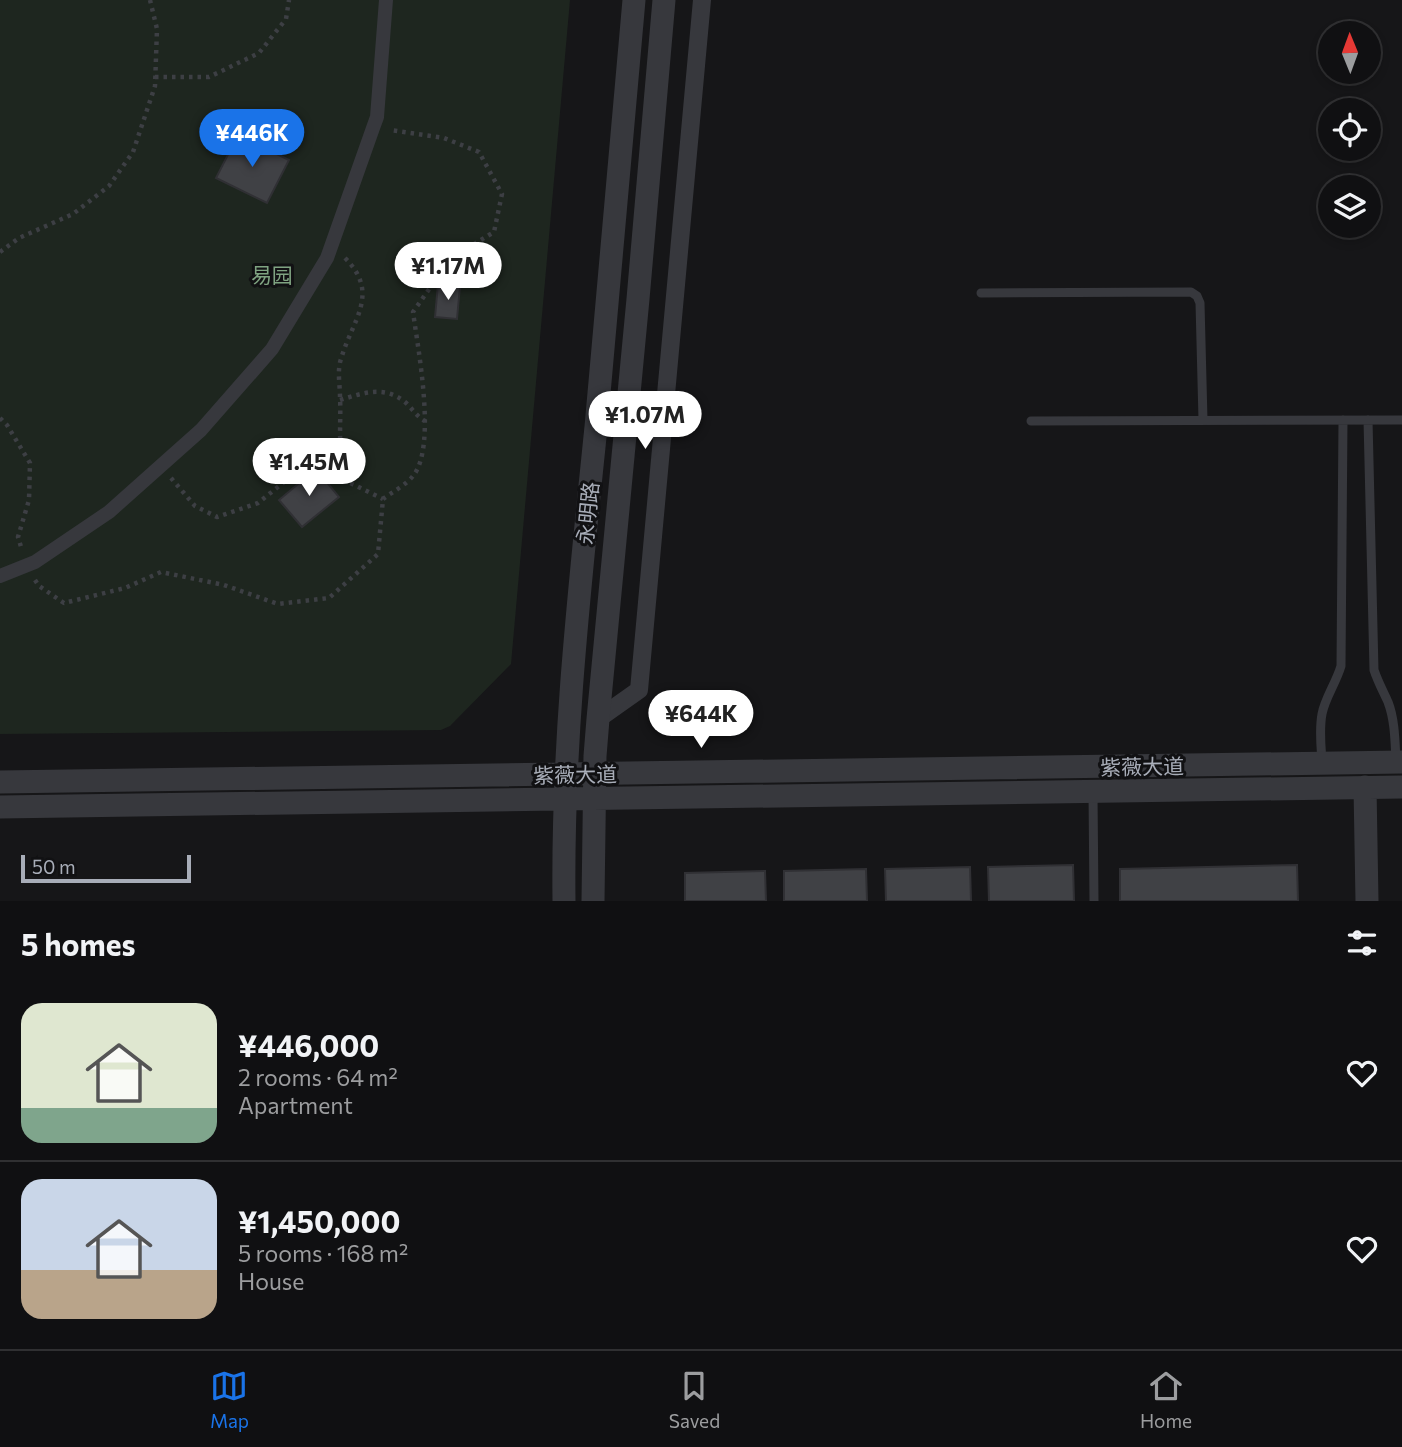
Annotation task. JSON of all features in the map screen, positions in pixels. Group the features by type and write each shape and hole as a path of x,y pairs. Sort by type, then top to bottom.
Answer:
{"street":[{"path":"0,576 27,565 109,512 201,429 271,349 327,258 373,128 386,0"},
{"name":"永明路","path":"564,901 565,774 574,640 609,297 634,0"},
{"name":"永明路","path":"593,901 598,719 664,0"},
{"path":"598,719 639,690 702,0"},
{"name":"紫薇大道","path":"0,782 1399,762"},
{"name":"紫薇大道","path":"0,807 1402,786"},
{"path":"1365,787 1367,901"}],"lane":[{"path":"981,293 1191,292 1197,296 1200,303 1203,420"},
{"path":"1322,763 1322,713 1340,666 1343,420"},
{"path":"1368,420 1374,670 1388,703 1399,762"},
{"path":"1031,421 1402,420"},
{"path":"1093,791 1094,901"}],"path":[{"path":"0,252 19,238 73,214 109,186 133,152 155,86 158,29 150,0"},
{"path":"155,77 209,77 259,53 286,19 289,0"},
{"path":"0,418 30,463 29,500 18,537 27,565 38,586 64,603 125,588 160,572 224,585 278,604 329,598 378,554 383,499 414,476 426,440 422,376 413,312 451,258 494,232 502,194 479,152 444,138 373,128"},
{"path":"331,466 341,452 338,433 340,361 356,323 364,293 357,270 332,245"},
{"path":"340,400 369,391 389,392 405,402 417,417 425,421"},
{"path":"161,466 195,506 218,517 258,503 314,458 331,466 344,480 383,499"}],"green space":[{"name":"易园","path":"0,0 570,0 511,664 450,726 441,730 0,734"}],"building":[{"path":"238,135 289,160 267,203 216,178"},
{"path":"438,284 460,286 457,319 435,317"},
{"path":"316,469 339,497 302,527 279,500"},
{"path":"1073,865 1074,901 989,901 988,867"},
{"path":"1297,865 1298,901 1120,901 1120,869"},
{"path":"970,867 971,901 886,901 885,869"},
{"path":"866,869 867,901 784,901 784,871"},
{"path":"765,871 766,901 685,901 685,873"}]}
